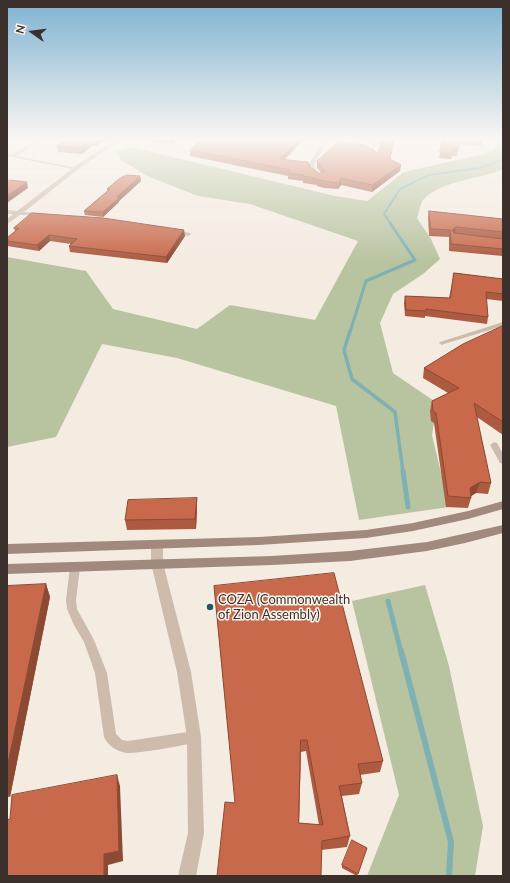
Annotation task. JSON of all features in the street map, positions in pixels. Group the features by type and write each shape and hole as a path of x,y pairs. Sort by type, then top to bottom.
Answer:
{"street":[{"path":"7,222 62,180"},
{"path":"7,212 50,216"},
{"path":"165,230 188,234"},
{"path":"7,549 259,541 366,534 413,527 468,515 503,505"},
{"path":"7,569 257,561 373,554 425,547 480,536 503,529"},
{"path":"157,544 157,563 184,672 194,737 196,833 187,876"}],"lane":[{"path":"442,343 503,324"},
{"path":"494,444 503,461"},
{"path":"75,567 71,600 72,608 78,622 89,640 101,673 110,737 119,745 128,747 194,737"}],"green space":[{"path":"158,180 269,180 335,196 367,201 394,180 465,180 440,188 423,200 417,218 431,239 440,259 423,274 393,294 380,323 393,373 437,403 432,435 449,507 359,520 336,406 177,358 102,344 56,437 7,447 7,257 86,271 113,309 197,329 230,305 315,320 358,241 250,204 198,196"},
{"path":"425,585 449,666 483,826 475,876 367,876 399,795 352,601"}],"building":[{"path":"12,180 27,182 7,196 7,182"},
{"path":"117,180 135,180 117,197 119,198 103,212 84,211 110,189 107,189"},
{"path":"319,180 340,180 339,183"},
{"path":"351,180 379,180 372,185"},
{"path":"429,211 503,219 503,232 456,227 452,230 454,233 503,239 503,249 451,244 450,230 431,229"},
{"path":"32,213 103,218 184,230 166,257 69,246 77,239 49,235 37,245 7,241 7,238 19,228 14,228"},
{"path":"454,273 503,279 503,294 486,292 488,317 426,309 426,311 406,310 405,296 450,298"},
{"path":"503,326 503,422 474,403 491,483 480,482 470,488 471,498 448,496 436,413 433,411 432,401 459,388 424,368 463,344"},
{"path":"197,498 195,519 125,520 128,500"},
{"path":"334,573 383,761 358,764 362,783 339,786 350,836 322,841 321,876 217,876 225,802 235,803 214,586","holes":["301,740 307,740 323,825 299,823"]},
{"path":"46,584 7,768 7,586"},
{"path":"117,775 119,851 104,854 104,876 7,876 7,820 10,819 12,795"},
{"path":"352,840 367,848 358,874 342,865"}],"waterway":[{"path":"391,224 384,214 400,189 418,180"},
{"path":"350,332 366,281 415,260 390,223"},
{"path":"350,331 344,350 352,379 395,412 403,472"},
{"path":"403,471 408,507"},
{"path":"388,601 401,652"},
{"path":"401,651 451,842 449,876"}],"place":[{"name":"COZA (Commonwealth of Zion Assembly)","path":"210,607"}]}
